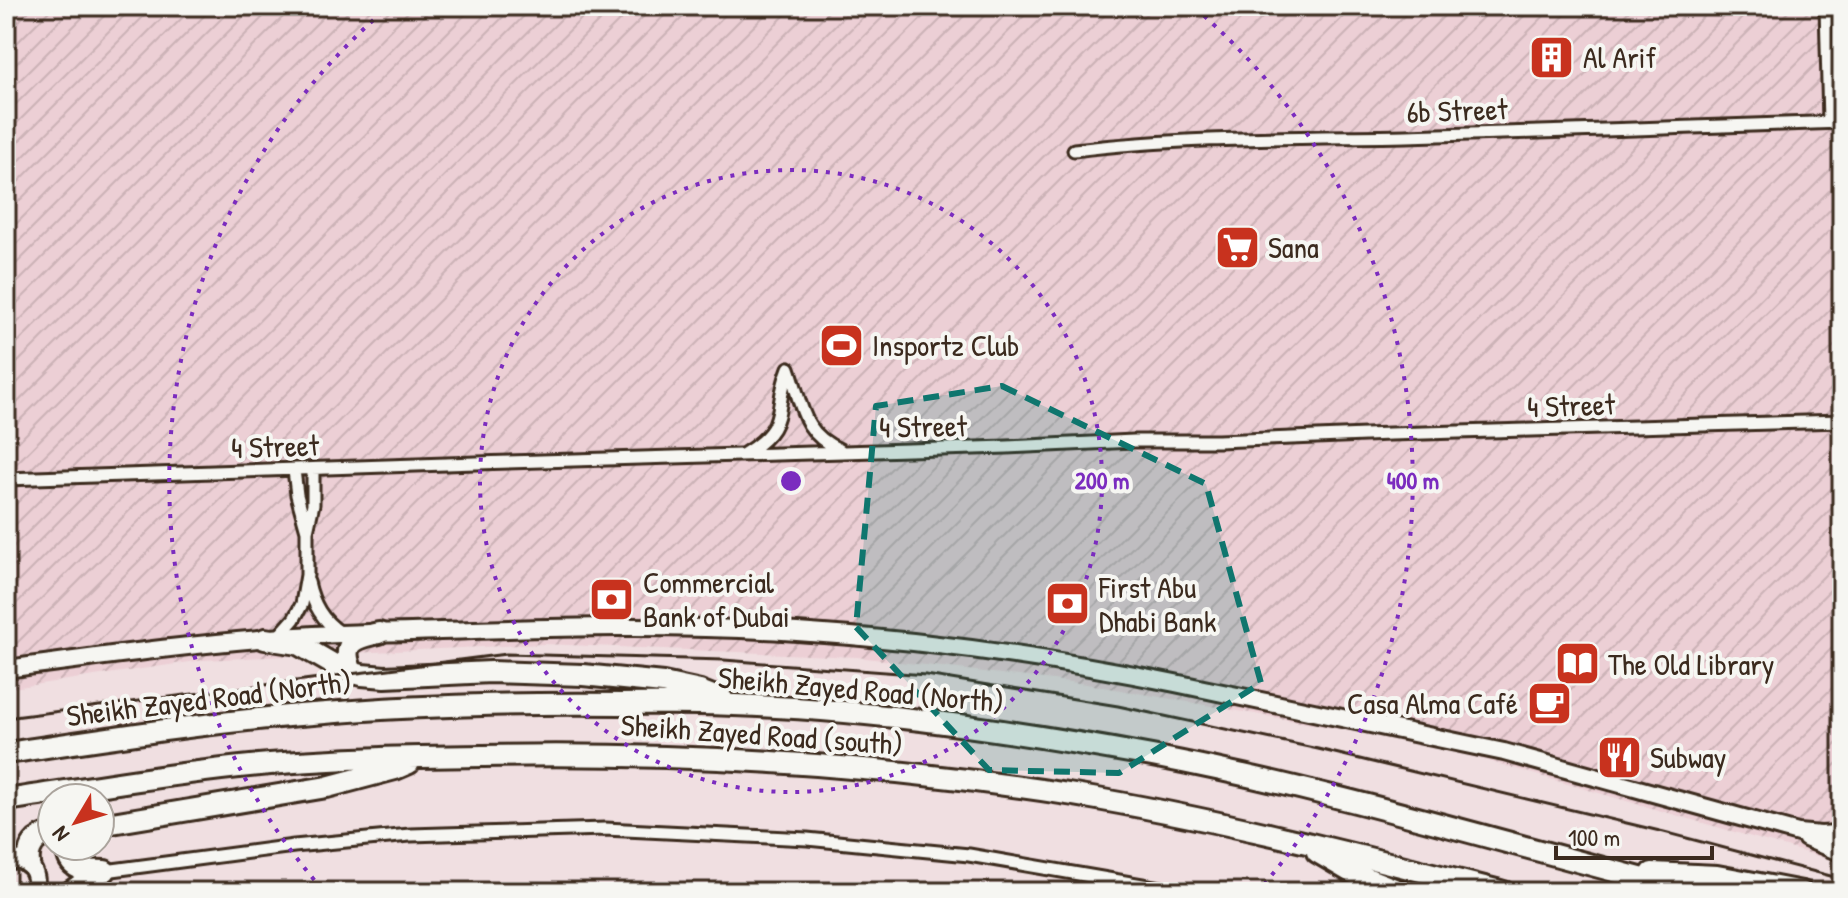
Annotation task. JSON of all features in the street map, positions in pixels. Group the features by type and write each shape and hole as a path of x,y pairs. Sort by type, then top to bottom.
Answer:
{"highway":[{"path":"353,674 347,658 350,645 358,639 379,633"},
{"path":"271,638 298,644 353,674 385,677 491,672 583,675 681,686 734,705"},
{"name":"Sheikh Zayed Road (North)","path":"6,753 205,724 375,709 532,704 734,705 818,711 930,722 1069,742 1234,772 1397,812 1694,892"},
{"name":"Sheikh Zayed Road (south)","path":"6,800 234,768 347,759 579,754 735,759 863,768 1075,796 1216,822 1504,892"},
{"path":"116,822 327,787 395,769 423,757"},
{"path":"29,863 29,853 36,840"},
{"path":"1300,841 1351,872 1402,892"},
{"path":"72,862 77,868 105,871"},
{"path":"1628,875 1695,874 1802,892"}],"street":[{"path":"1826,6 1836,122"},
{"name":"6b Street","path":"1074,150 1255,138 1836,122"},
{"path":"741,456 763,441 775,426 789,368 808,425 821,439 844,452"},
{"name":"4 Street","path":"6,479 1842,421"},
{"path":"271,638 294,619 300,609 307,575 307,531 313,504 313,469"},
{"path":"294,470 307,531"},
{"path":"307,575 316,607 325,621 342,634"},
{"path":"6,669 271,638 342,634 570,627 734,629 856,637 1019,657 1145,677 1504,752 1798,833 1840,837"},
{"path":"67,892 105,871 294,846 410,835 620,829 807,839 969,855 1183,892"},
{"path":"6,861 18,858 29,863 36,874 34,892"}],"highlighted area":[{"path":"1002,386 1206,484 1261,683 1119,773 989,770 856,627 876,406"}],"shaded area":[{"path":"6,6 1842,6 1842,863 1440,747 1087,684 857,657 544,644 203,660 6,689"}],"railway":[{"path":"6,718 506,654 724,660 926,675 1118,706 1318,749 1664,832 1842,879"}],"place":[{"name":"Al Arif","path":"1552,57"},
{"name":"Sana","path":"1237,247"},
{"name":"Insportz Club","path":"841,345"},
{"name":"Commercial Bank of Dubai","path":"612,599"},
{"name":"First Abu Dhabi Bank","path":"1068,604"},
{"name":"The Old Library","path":"1577,664"},
{"name":"Casa Alma Café","path":"1549,703"},
{"name":"Subway","path":"1619,757"}]}
